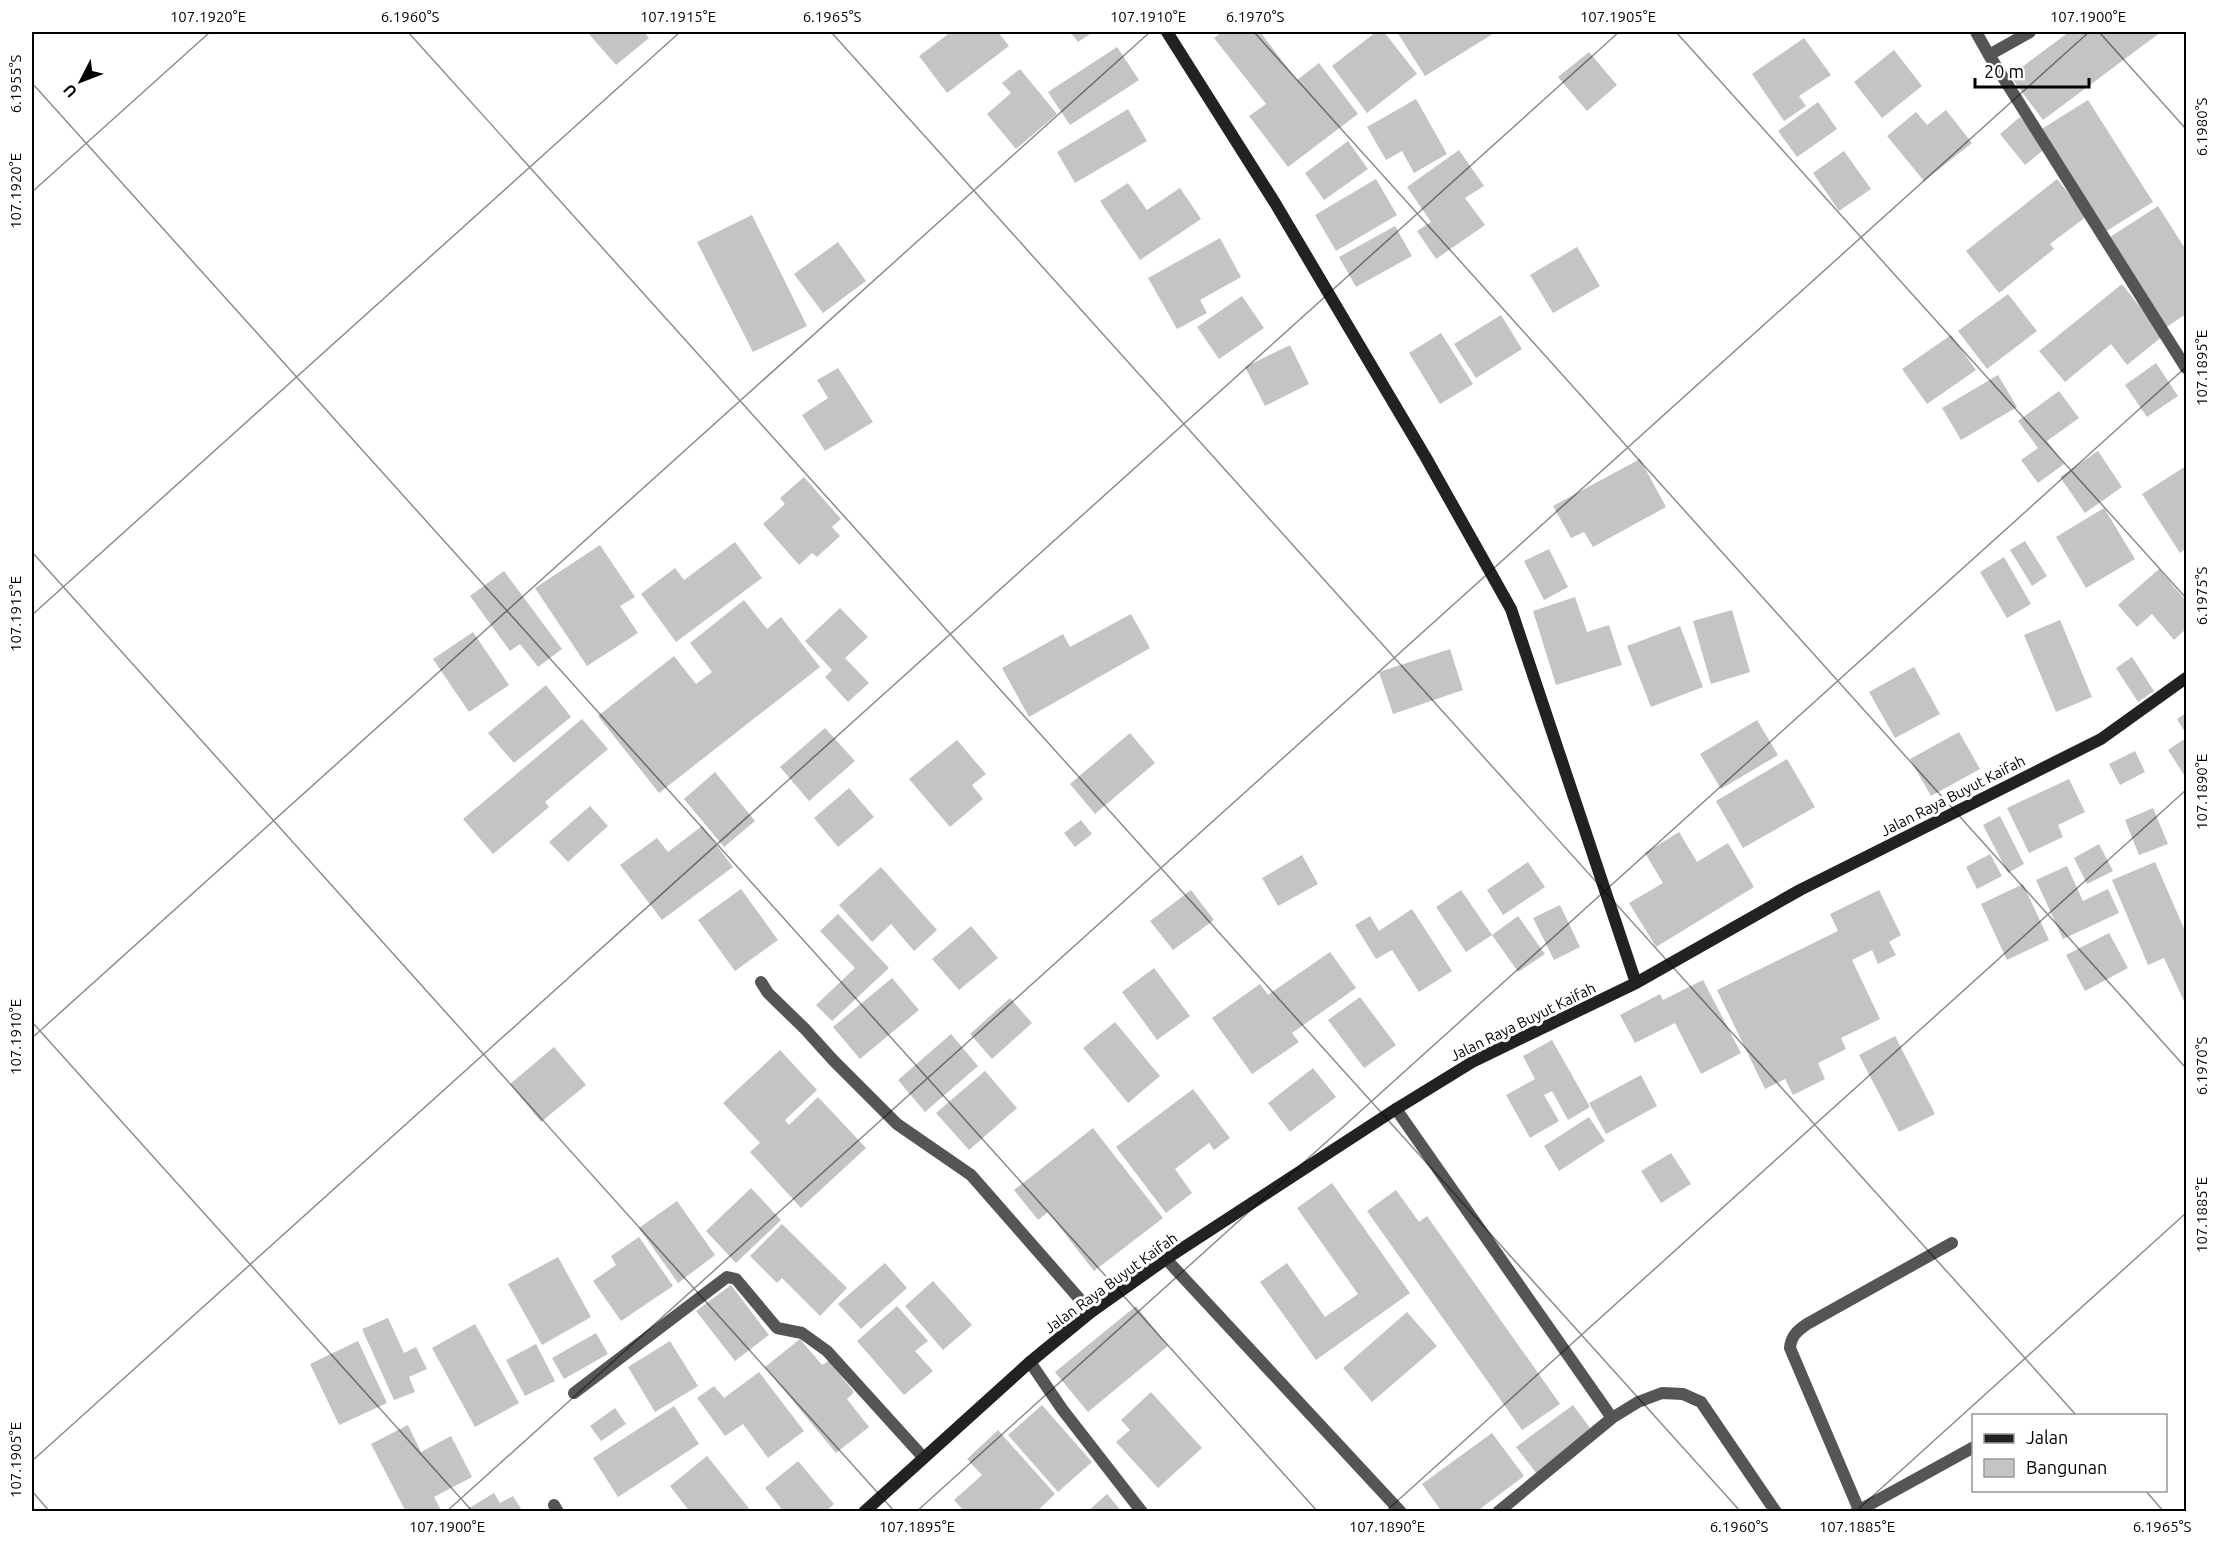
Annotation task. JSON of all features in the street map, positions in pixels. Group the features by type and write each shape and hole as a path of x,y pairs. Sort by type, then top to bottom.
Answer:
{"street":[{"path":"1167,32 1275,203 1425,456 1511,609 1636,983"},
{"path":"1976,32 2187,368"},
{"path":"1989,55 2030,32"},
{"name":"Jalan Raya Buyut Kaifah","path":"864,1512 1030,1362 1091,1312 1166,1258 1396,1109 1473,1061 1636,983 1800,890 2101,739 2187,678"},
{"path":"761,982 768,993 897,1124 971,1175 1091,1312"},
{"path":"1396,1109 1612,1418"},
{"path":"1952,1243 1807,1324 1797,1331 1790,1348 1858,1511 1972,1448"},
{"path":"1166,1258 1401,1512"},
{"path":"574,1393 728,1277 736,1279 777,1328 802,1333 827,1351 923,1457"},
{"path":"1030,1362 1062,1409 1142,1512"},
{"path":"1498,1512 1612,1418 1638,1402 1662,1393 1683,1394 1701,1402 1776,1512"}],"building":[{"path":"644,32 649,38 616,65 588,33"},
{"path":"951,32 998,32 1009,46 947,93 919,56"},
{"path":"1070,32 1093,32 1078,42"},
{"path":"1222,32 1260,32 1297,80 1319,63 1358,114 1288,167 1249,116 1266,104 1214,38"},
{"path":"1376,32 1384,32 1417,74 1367,113 1332,66"},
{"path":"1397,32 1496,32 1425,76"},
{"path":"2069,32 2161,32 2043,120 2010,76"},
{"path":"1804,38 1831,75 1799,96 1806,106 1784,121 1752,74"},
{"path":"1117,47 1139,80 1070,125 1048,92"},
{"path":"1894,50 1922,86 1882,118 1854,82"},
{"path":"1589,52 1617,85 1587,111 1558,77"},
{"path":"1020,69 1057,114 1016,149 987,114 1011,93 1002,83"},
{"path":"1416,99 1447,154 1414,173 1402,151 1386,160 1367,127"},
{"path":"2088,100 2153,202 2105,232 2040,130"},
{"path":"1818,102 1837,129 1797,157 1778,131"},
{"path":"1128,109 1147,141 1075,183 1057,152"},
{"path":"1946,110 1972,143 1924,181 1887,136 1916,112 1927,125"},
{"path":"2020,117 2046,148 2025,165 2000,134"},
{"path":"1348,141 1368,169 1324,200 1305,173"},
{"path":"1459,150 1484,186 1465,198 1485,225 1436,259 1417,231 1431,222 1407,187"},
{"path":"1844,151 1871,189 1839,211 1813,173"},
{"path":"1376,179 1397,215 1336,251 1315,215"},
{"path":"2057,179 2087,216 2050,244 2054,249 1999,293 1966,251"},
{"path":"1128,183 1147,210 1180,188 1201,219 1140,260 1100,201"},
{"path":"2158,206 2186,250 2186,314 2165,328 2107,239"},
{"path":"752,215 807,326 753,352 697,242"},
{"path":"1395,226 1412,256 1356,287 1339,257"},
{"path":"1220,238 1241,277 1200,300 1207,313 1177,329 1148,278"},
{"path":"838,242 866,281 823,313 794,274"},
{"path":"1577,247 1600,286 1553,313 1530,275"},
{"path":"2122,284 2163,336 2127,365 2111,344 2065,382 2039,351"},
{"path":"2008,294 2037,331 1987,369 1958,331"},
{"path":"1242,296 1264,328 1219,359 1197,327"},
{"path":"1501,315 1522,349 1476,378 1454,344"},
{"path":"1441,333 1473,384 1440,404 1409,353"},
{"path":"1951,335 1976,370 1927,404 1902,369"},
{"path":"1290,345 1309,384 1265,406 1245,367"},
{"path":"2156,363 2178,396 2147,417 2125,385"},
{"path":"838,368 873,422 825,451 802,415 828,398 817,380"},
{"path":"1998,375 2017,407 1961,440 1942,408"},
{"path":"2059,391 2079,418 2047,441 2064,464 2038,483 2021,460 2038,448 2018,421"},
{"path":"2098,451 2122,487 2085,513 2060,477"},
{"path":"1640,459 1666,507 1593,547 1584,532 1571,538 1553,506"},
{"path":"2186,466 2186,548 2180,553 2142,494"},
{"path":"804,477 841,519 832,527 840,536 817,557 812,553 799,565 763,524 785,504 780,498"},
{"path":"2104,508 2135,559 2086,588 2056,537"},
{"path":"2025,541 2047,576 2032,586 2010,550"},
{"path":"735,542 762,578 676,642 641,594 675,568 684,580"},
{"path":"600,545 635,597 620,606 638,633 587,666 535,588"},
{"path":"1549,549 1568,587 1544,600 1524,561"},
{"path":"2004,557 2031,604 2007,618 1980,572"},
{"path":"2159,569 2186,601 2186,629 2174,640 2152,614 2137,627 2118,605"},
{"path":"504,571 562,649 538,667 520,644 510,651 470,596"},
{"path":"1575,597 1587,632 1609,625 1622,665 1556,685 1533,611"},
{"path":"744,600 767,629 781,617 820,667 659,793 598,716 674,656 696,684 712,672 690,643"},
{"path":"840,608 868,637 845,658 869,683 848,702 825,677 832,670 805,641"},
{"path":"1732,610 1750,672 1711,684 1693,621"},
{"path":"1131,614 1150,648 1029,717 1002,668 1063,634 1070,647"},
{"path":"2060,620 2092,697 2056,712 2024,635"},
{"path":"1680,626 1703,687 1651,707 1627,646"},
{"path":"473,632 509,685 469,712 433,659"},
{"path":"1450,649 1463,690 1393,714 1379,672"},
{"path":"2132,657 2154,691 2138,702 2116,668"},
{"path":"1914,667 1940,714 1895,738 1869,692"},
{"path":"546,685 571,717 514,763 488,733"},
{"path":"2186,713 2186,734 2177,719"},
{"path":"582,719 608,749 545,802 549,807 493,854 463,819"},
{"path":"1757,720 1778,755 1721,789 1700,754"},
{"path":"825,728 855,761 809,801 780,767"},
{"path":"1959,732 1980,769 1931,796 1910,759"},
{"path":"1130,733 1155,763 1095,814 1070,784"},
{"path":"2186,738 2186,778 2168,750"},
{"path":"957,740 986,774 972,785 983,799 950,827 909,779"},
{"path":"2135,751 2145,772 2120,785 2109,764"},
{"path":"1787,759 1815,807 1743,848 1716,801"},
{"path":"715,772 755,821 724,847 684,799"},
{"path":"2069,779 2085,812 2058,825 2063,837 2029,853 2007,808"},
{"path":"849,788 874,817 838,847 814,818"},
{"path":"590,806 608,826 568,862 549,842"},
{"path":"2153,808 2168,844 2139,855 2125,820"},
{"path":"2000,816 2024,864 2008,873 1983,825"},
{"path":"1081,820 1092,834 1075,847 1064,833"},
{"path":"702,826 733,867 662,920 620,865 657,838 668,852"},
{"path":"1679,832 1697,862 1728,843 1754,887 1656,947 1629,903 1663,883 1645,853"},
{"path":"2099,844 2113,871 2087,884 2074,858"},
{"path":"1990,854 2002,876 1977,889 1966,867"},
{"path":"1302,855 1318,884 1278,906 1262,878"},
{"path":"1528,862 1545,887 1503,915 1487,890"},
{"path":"2155,862 2186,933 2186,999 2184,1001 2164,958 2148,965 2112,880"},
{"path":"2067,866 2083,901 2108,889 2119,913 2063,939 2036,880"},
{"path":"881,867 937,930 914,951 891,924 872,942 839,905"},
{"path":"2023,884 2049,940 2007,960 1981,904"},
{"path":"741,889 778,940 735,971 698,920"},
{"path":"1191,890 1214,920 1173,950 1150,921"},
{"path":"1461,890 1492,935 1466,952 1436,907"},
{"path":"1879,890 1901,935 1889,942 1896,955 1878,964 1872,950 1852,960 1880,1019 1841,1038 1846,1049 1818,1063 1825,1079 1793,1095 1785,1079 1765,1089 1717,990 1838,931 1830,914"},
{"path":"1560,905 1580,947 1554,960 1533,918"},
{"path":"1412,909 1452,971 1419,992 1392,950 1376,959 1355,925 1370,916 1379,931"},
{"path":"838,914 889,968 832,1021 816,1005 855,968 820,931"},
{"path":"1518,916 1545,954 1518,972 1492,935"},
{"path":"971,926 998,958 959,990 932,959"},
{"path":"2109,933 2128,968 2085,991 2066,955"},
{"path":"1330,952 1356,988 1292,1033 1299,1042 1252,1074 1212,1018 1260,984 1268,995"},
{"path":"1154,968 1190,1016 1157,1040 1122,992"},
{"path":"892,978 919,1010 860,1059 833,1027"},
{"path":"1703,980 1741,1053 1701,1074 1675,1023 1635,1043 1620,1015 1660,994 1663,1000"},
{"path":"1360,997 1396,1045 1364,1068 1328,1020"},
{"path":"1010,998 1032,1023 992,1059 970,1034"},
{"path":"1115,1022 1160,1076 1128,1103 1083,1048"},
{"path":"951,1034 978,1066 925,1112 898,1080"},
{"path":"1895,1036 1935,1114 1899,1132 1859,1055"},
{"path":"1552,1040 1590,1107 1568,1120 1552,1091 1544,1095 1559,1121 1530,1138 1506,1095 1535,1079 1523,1056"},
{"path":"554,1047 586,1085 541,1122 510,1084"},
{"path":"780,1050 817,1090 785,1120 789,1125 818,1097 866,1148 801,1208 750,1152 760,1143 723,1103"},
{"path":"1313,1068 1336,1097 1290,1132 1268,1103"},
{"path":"985,1071 1017,1108 969,1150 936,1113"},
{"path":"1641,1075 1657,1106 1606,1134 1589,1103"},
{"path":"1193,1089 1230,1138 1214,1150 1209,1143 1175,1169 1192,1193 1166,1213 1116,1147"},
{"path":"1589,1117 1605,1141 1559,1171 1544,1146"},
{"path":"1093,1128 1163,1218 1094,1271 1048,1212 1038,1220 1014,1190"},
{"path":"1671,1153 1691,1184 1661,1203 1641,1171"},
{"path":"1332,1183 1410,1293 1316,1360 1260,1282 1287,1263 1325,1317 1358,1294 1297,1208"},
{"path":"751,1188 781,1220 736,1263 706,1231"},
{"path":"1396,1190 1419,1222 1427,1216 1560,1404 1522,1430 1367,1211"},
{"path":"677,1201 715,1255 678,1283 639,1228"},
{"path":"782,1224 847,1288 820,1316 782,1278 777,1283 750,1256"},
{"path":"639,1237 673,1286 621,1321 593,1281 616,1265 611,1256"},
{"path":"558,1257 591,1317 542,1345 508,1284"},
{"path":"885,1263 907,1288 861,1329 838,1304"},
{"path":"933,1281 972,1325 943,1350 905,1306"},
{"path":"731,1285 769,1335 735,1361 696,1311"},
{"path":"897,1306 928,1341 915,1351 933,1371 904,1395 857,1341"},
{"path":"1136,1306 1168,1346 1088,1412 1055,1372"},
{"path":"1407,1312 1437,1346 1372,1402 1343,1368"},
{"path":"388,1318 404,1353 416,1347 427,1369 409,1377 415,1392 394,1400 362,1329"},
{"path":"475,1324 519,1403 475,1427 432,1348"},
{"path":"596,1333 608,1354 564,1379 552,1358"},
{"path":"800,1339 822,1365 829,1361 854,1392 847,1399 869,1427 836,1453 765,1367"},
{"path":"358,1341 387,1403 339,1425 310,1364"},
{"path":"670,1341 698,1386 655,1412 628,1367"},
{"path":"536,1344 555,1381 525,1396 506,1360"},
{"path":"759,1372 804,1431 768,1458 743,1424 725,1436 697,1398 714,1386 724,1398"},
{"path":"1151,1392 1202,1448 1158,1488 1116,1442 1130,1430 1121,1420"},
{"path":"1042,1405 1092,1462 1058,1492 1008,1435"},
{"path":"1573,1405 1593,1432 1537,1474 1516,1447"},
{"path":"674,1406 699,1444 618,1497 593,1458"},
{"path":"615,1408 626,1424 601,1441 590,1426"},
{"path":"408,1425 421,1452 451,1436 472,1477 434,1497 442,1512 406,1512 371,1444"},
{"path":"998,1430 1055,1494 1036,1512 965,1512 954,1500 982,1475 967,1459"},
{"path":"1492,1433 1524,1476 1476,1512 1442,1512 1422,1484"},
{"path":"707,1456 752,1512 690,1512 670,1486"},
{"path":"798,1461 834,1504 825,1512 784,1512 765,1488"},
{"path":"494,1493 500,1503 513,1496 523,1512 467,1512 466,1510"},
{"path":"1107,1494 1122,1512 1087,1512"}]}
